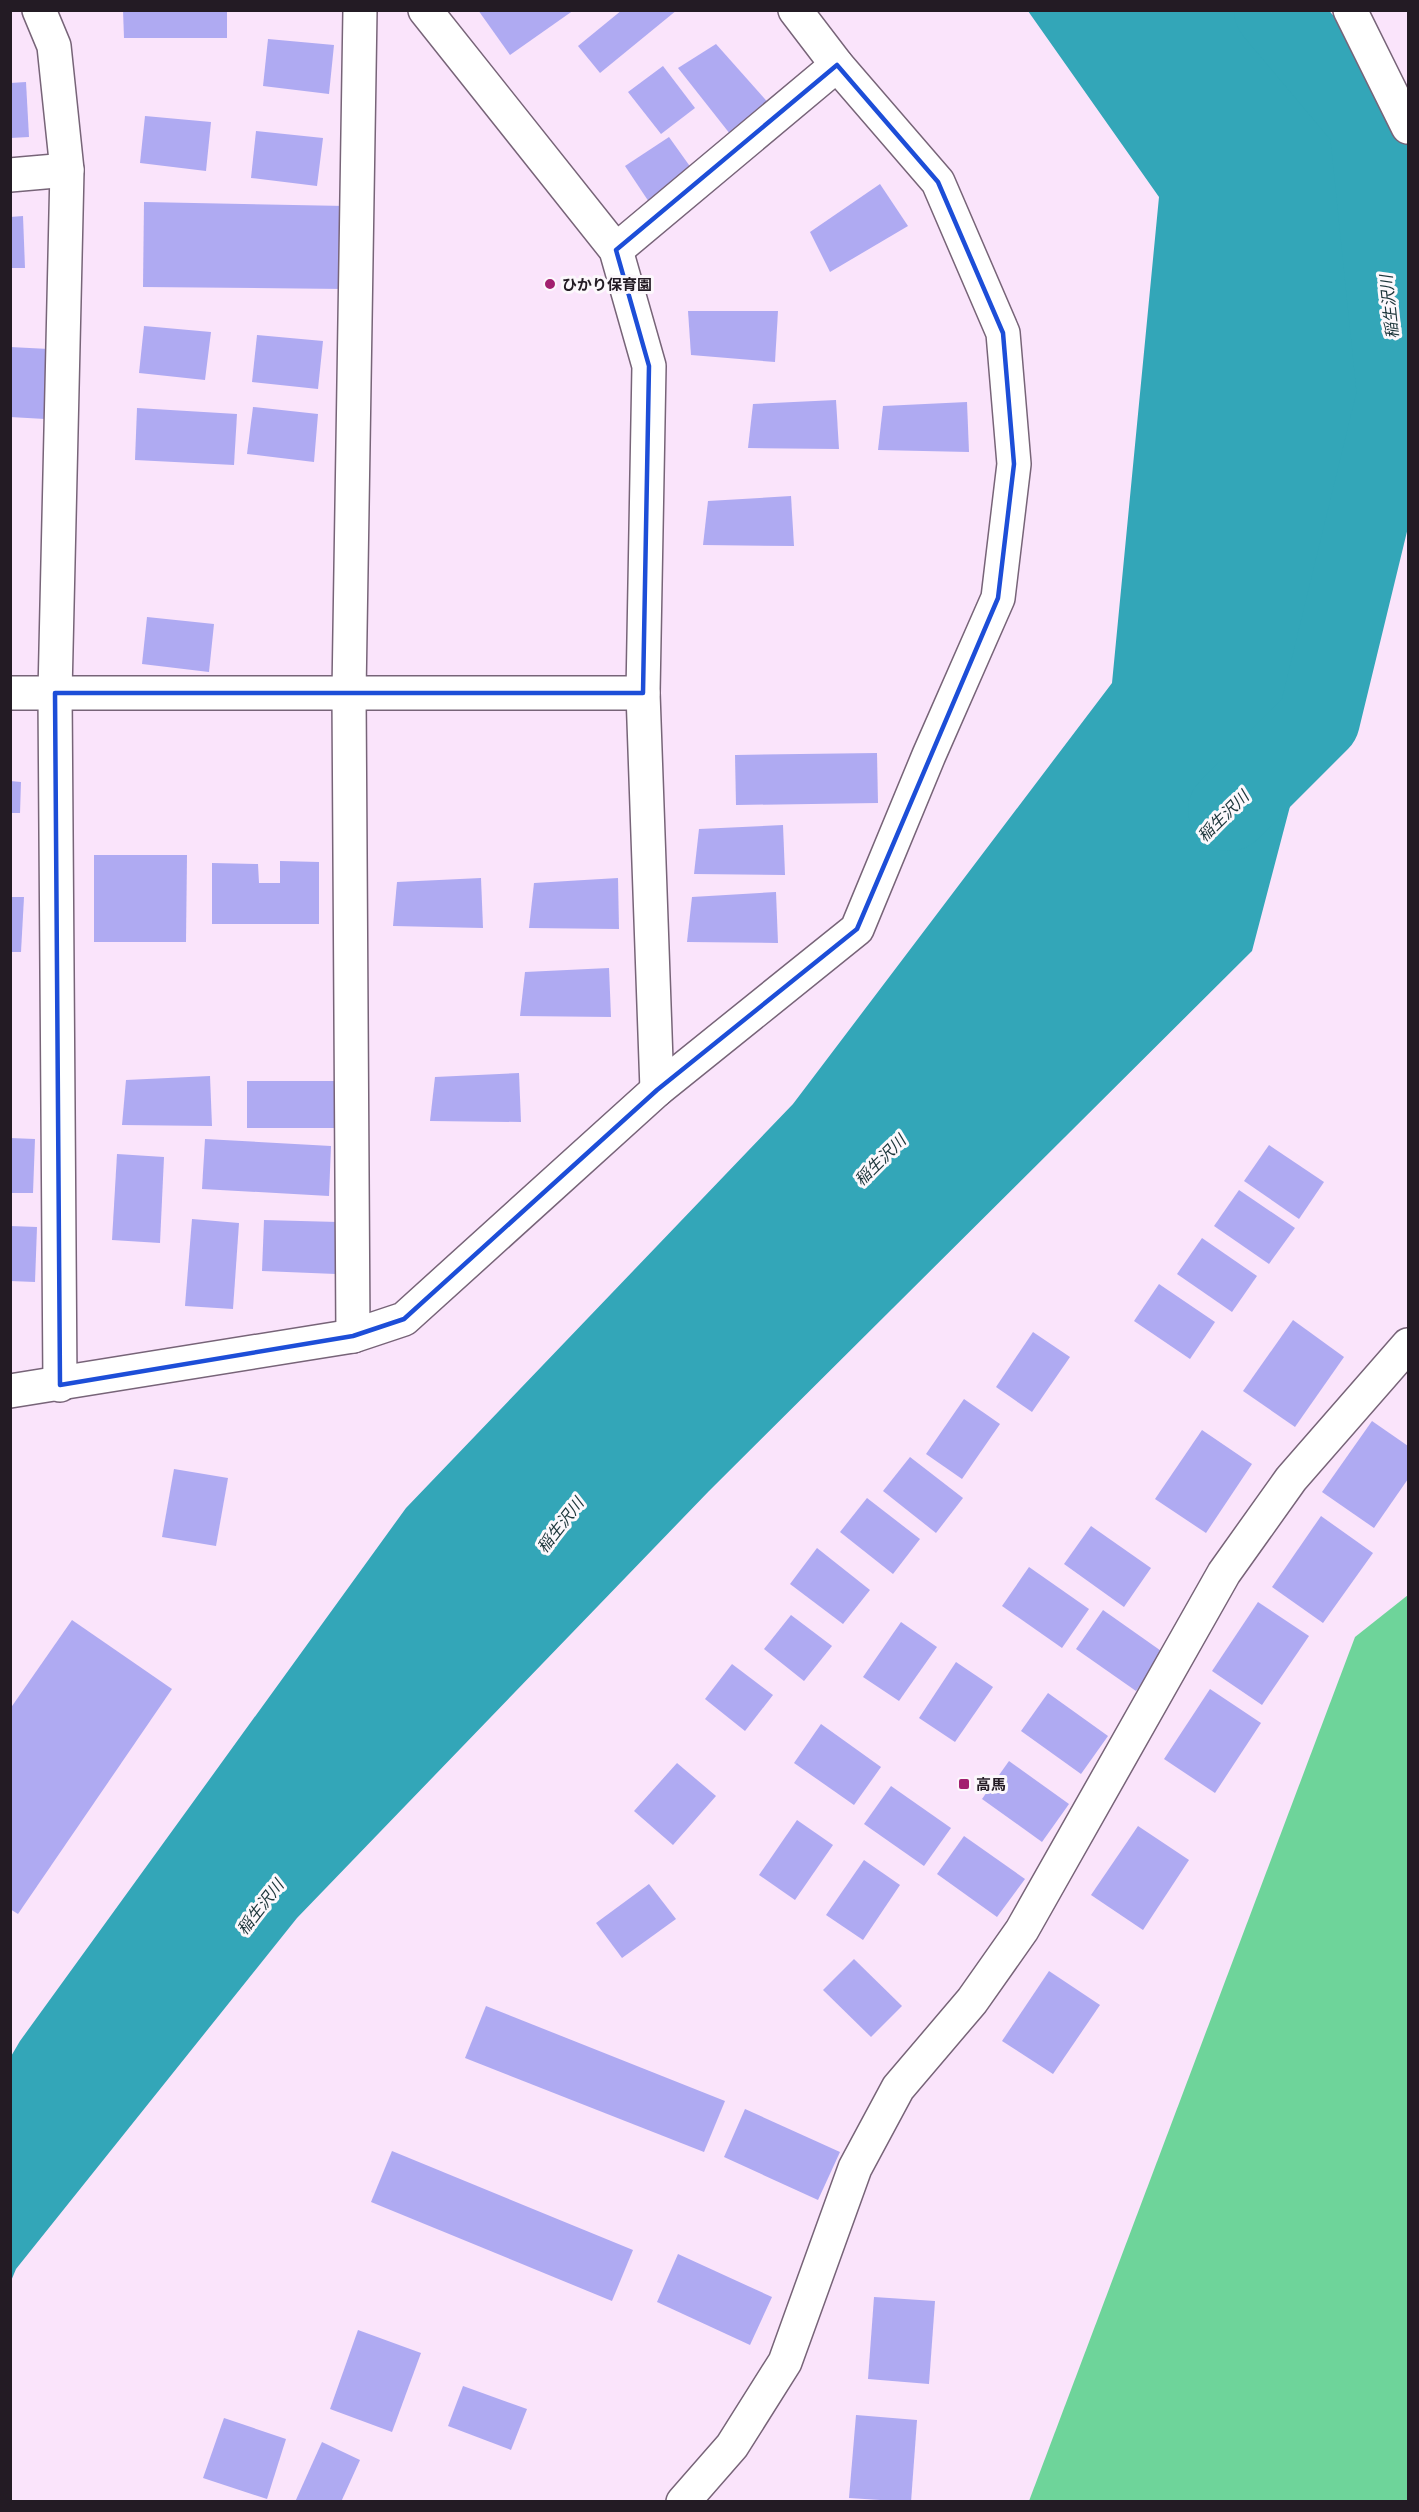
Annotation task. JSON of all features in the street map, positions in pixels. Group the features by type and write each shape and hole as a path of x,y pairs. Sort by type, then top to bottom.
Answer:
{"street":[{"path":"39,10 54,46 67,171 55,693 60,1385"},
{"path":"353,1336 349,693 360,10"},
{"path":"426,10 616,249 649,366 643,693 657,1090"},
{"path":"10,1391 60,1385 353,1336 404,1319 657,1090 857,928 998,598 1014,464 1003,333 938,182 837,64 795,10"},
{"path":"1350,10 1408,127"},
{"path":"616,249 837,64"},
{"path":"10,175 67,171"},
{"path":"10,693 643,693"},
{"path":"683,2502 732,2446 785,2362 855,2168 898,2088 972,2001 1022,1930 1224,1573 1291,1479 1408,1345"}],"highlighted area":[{"path":"837,65 938,182 1003,333 1014,464 998,598 857,929 657,1090 404,1319 353,1336 60,1385 55,693 643,693 649,366 616,250"}],"green space":[{"path":"1408,1595 1408,2501 1029,2501 1355,1637"}],"water":[{"path":"1028,11 1310,11 1340,46 1398,395 1252,951 709,1491 297,1918 16,2269 11,2281 10,2058 20,2041 406,1508 793,1104 1112,683 1159,197"}],"building":[{"path":"123,10 227,10 227,38 124,38"},
{"path":"478,10 574,10 510,55"},
{"path":"622,10 677,10 600,73 578,46"},
{"path":"268,39 334,45 329,94 263,86"},
{"path":"716,44 772,107 734,139 678,68"},
{"path":"663,66 695,108 661,134 628,92"},
{"path":"26,82 29,137 10,138 10,83"},
{"path":"145,116 211,122 206,171 140,163"},
{"path":"256,131 323,138 317,186 251,178"},
{"path":"669,137 694,172 649,202 625,166"},
{"path":"880,184 908,226 830,272 810,232"},
{"path":"144,202 346,206 345,289 143,287"},
{"path":"23,216 25,268 10,268 10,217"},
{"path":"688,311 778,311 775,362 691,355"},
{"path":"144,326 211,332 205,380 139,373"},
{"path":"257,335 323,341 318,389 252,382"},
{"path":"10,347 49,349 45,419 10,417"},
{"path":"836,400 839,449 748,448 753,404"},
{"path":"967,402 969,452 878,450 883,406"},
{"path":"253,407 318,414 314,462 247,454"},
{"path":"137,408 237,414 234,465 135,460"},
{"path":"791,496 794,546 703,545 708,501"},
{"path":"147,617 214,624 209,672 142,664"},
{"path":"877,753 878,803 736,805 735,755"},
{"path":"10,781 21,782 20,813 10,813"},
{"path":"783,825 785,875 694,874 699,829"},
{"path":"94,855 187,855 186,942 94,942"},
{"path":"280,861 319,862 319,924 212,924 212,863 258,864 259,883 280,883"},
{"path":"481,878 483,928 393,926 397,882"},
{"path":"618,878 619,929 529,928 534,883"},
{"path":"776,892 778,943 687,942 692,897"},
{"path":"10,897 24,897 21,952 10,952"},
{"path":"609,968 611,1017 520,1016 525,972"},
{"path":"519,1073 521,1122 430,1121 435,1077"},
{"path":"210,1076 212,1126 122,1125 126,1080"},
{"path":"247,1081 334,1081 334,1128 247,1128"},
{"path":"10,1138 35,1139 33,1193 10,1193"},
{"path":"205,1139 331,1146 329,1196 202,1189"},
{"path":"1269,1145 1324,1182 1299,1219 1244,1181"},
{"path":"117,1154 164,1157 160,1243 112,1240"},
{"path":"1239,1190 1295,1228 1269,1264 1214,1226"},
{"path":"192,1219 239,1223 233,1309 185,1306"},
{"path":"264,1220 338,1222 336,1274 262,1271"},
{"path":"10,1226 37,1227 35,1282 10,1281"},
{"path":"1202,1238 1257,1276 1232,1312 1177,1274"},
{"path":"1159,1284 1215,1322 1190,1359 1134,1321"},
{"path":"1293,1320 1344,1357 1295,1427 1243,1391"},
{"path":"1033,1332 1070,1357 1032,1412 996,1387"},
{"path":"964,1399 1000,1424 962,1479 926,1454"},
{"path":"1372,1421 1408,1446 1408,1479 1374,1528 1322,1492"},
{"path":"1202,1430 1252,1464 1206,1533 1155,1499"},
{"path":"910,1457 963,1498 936,1533 883,1491"},
{"path":"174,1469 228,1478 216,1546 162,1537"},
{"path":"867,1498 920,1539 893,1574 840,1532"},
{"path":"1321,1516 1373,1553 1323,1623 1272,1587"},
{"path":"1091,1526 1151,1568 1124,1607 1064,1564"},
{"path":"817,1548 870,1590 843,1624 790,1584"},
{"path":"1029,1567 1089,1609 1062,1648 1002,1606"},
{"path":"1258,1602 1309,1636 1262,1705 1212,1671"},
{"path":"1103,1610 1164,1653 1136,1691 1076,1649"},
{"path":"791,1615 832,1646 804,1681 764,1649"},
{"path":"72,1620 172,1689 18,1914 10,1909 10,1709"},
{"path":"901,1622 937,1647 899,1701 863,1677"},
{"path":"956,1662 993,1687 955,1742 919,1718"},
{"path":"732,1664 773,1695 745,1731 705,1699"},
{"path":"1210,1689 1261,1723 1215,1793 1164,1759"},
{"path":"1048,1693 1108,1736 1081,1774 1021,1731"},
{"path":"821,1724 881,1767 854,1805 794,1763"},
{"path":"1009,1761 1069,1804 1042,1842 982,1799"},
{"path":"677,1763 716,1796 673,1845 634,1811"},
{"path":"891,1786 951,1828 924,1866 864,1824"},
{"path":"797,1820 833,1845 795,1900 759,1875"},
{"path":"1138,1826 1189,1860 1143,1930 1091,1895"},
{"path":"964,1836 1025,1879 997,1917 937,1874"},
{"path":"864,1860 900,1885 863,1940 826,1915"},
{"path":"649,1884 676,1919 622,1958 596,1923"},
{"path":"854,1959 902,2006 871,2037 823,1990"},
{"path":"1049,1971 1100,2005 1053,2074 1002,2041"},
{"path":"486,2006 725,2101 704,2152 465,2058"},
{"path":"745,2109 840,2152 818,2200 724,2157"},
{"path":"392,2151 633,2250 612,2301 371,2202"},
{"path":"678,2254 772,2297 750,2345 657,2302"},
{"path":"874,2297 935,2301 929,2384 868,2379"},
{"path":"358,2330 421,2353 392,2432 330,2409"},
{"path":"463,2386 527,2409 511,2450 448,2426"},
{"path":"856,2415 917,2420 911,2502 849,2498"},
{"path":"224,2418 286,2439 267,2499 203,2478"},
{"path":"322,2442 360,2460 341,2502 295,2502"}],"waterway":[{"name":"稲生沢川","path":"1229,810 1319,720 1398,395 1370,123 1275,10"}],"place":[{"name":"ひかり保育園","path":"550,284"},
{"name":"高馬","path":"964,1784"}]}
